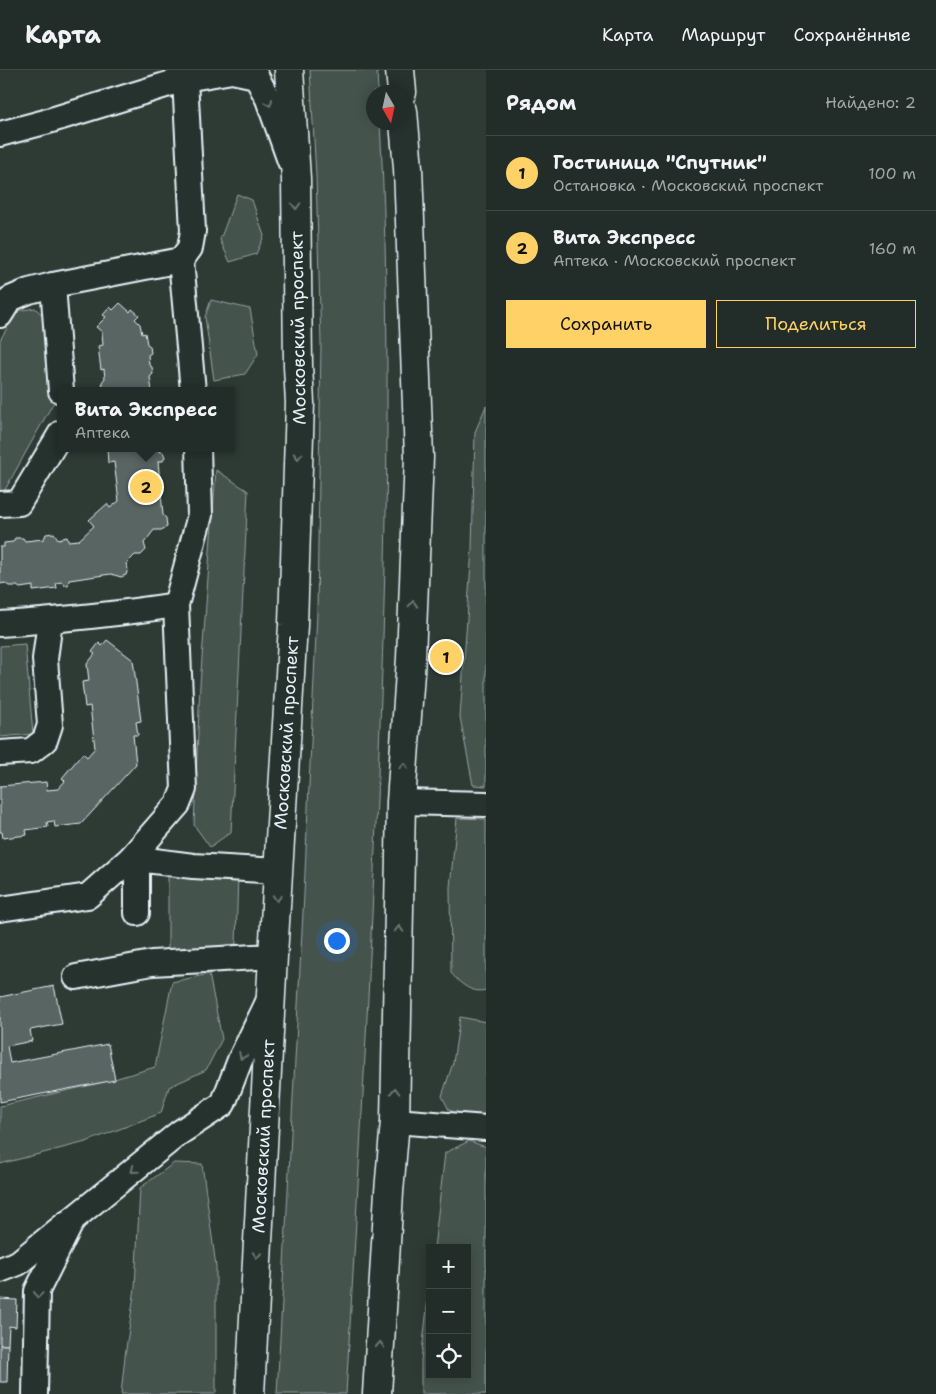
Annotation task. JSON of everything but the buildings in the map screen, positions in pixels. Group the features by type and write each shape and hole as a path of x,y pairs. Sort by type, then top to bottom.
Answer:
{"main road":[{"name":"Московский проспект","path":"250,1394 293,625 300,406 296,179 289,70"},
{"path":"400,70 401,85"},
{"path":"377,1394 388,1192 395,1121 401,802 411,658 419,457 405,130"}],"street":[{"path":"0,134 45,122 194,75 232,71 256,76 268,99 296,179"},
{"path":"0,315 10,299 29,291 181,260 190,248 193,231 194,75"},
{"path":"0,117 6,116 45,122"},
{"path":"181,260 193,387"},
{"path":"53,285 61,387"},
{"path":"0,504 19,503 57,440"},
{"path":"0,909 88,896 131,858 178,804 184,788 176,604 200,515 198,452"},
{"path":"0,624 50,621 176,604"},
{"path":"0,753 31,750 45,740 50,725 45,659 50,621"},
{"path":"401,802 486,804"},
{"path":"131,858 193,866 279,871"},
{"path":"131,858 138,874 137,914"},
{"path":"76,977 152,963 273,956"},
{"path":"0,1270 18,1263 179,1133 223,1104 240,1060 271,996"},
{"path":"395,1121 486,1128"},
{"path":"35,1394 38,1291 73,1219"}],"shaded area":[{"path":"310,70 377,70 378,85 366,85 366,130 380,130 386,286 386,530 368,1007 346,1394 277,1394 317,613 321,343 316,175"},
{"path":"237,194 252,200 264,236 256,254 230,262 220,240"},
{"path":"211,300 250,309 258,354 245,374 214,380 205,317"},
{"path":"35,308 47,319 56,398 0,498 0,340 17,311"},
{"path":"486,406 486,786 473,785 460,717 472,549 475,432"},
{"path":"216,470 248,491 231,832 210,847 194,825 200,685"},
{"path":"25,644 33,734 0,737 0,646"},
{"path":"457,818 486,819 486,990 481,991 471,989 462,984 451,973 450,887"},
{"path":"168,867 238,871 236,944 168,952"},
{"path":"209,974 222,1039 206,1070 169,1087 161,1113 86,1142 0,1164 0,1106 104,1082 155,1067 172,982"},
{"path":"460,1017 486,1022 486,1114 473,1119 449,1110 442,1096 453,1063"},
{"path":"469,1141 486,1147 486,1394 421,1394 421,1360 426,1317 426,1379 471,1379 471,1244 434,1244 445,1153"},
{"path":"174,1163 202,1164 216,1266 216,1391 215,1394 121,1394 135,1288 140,1188"}],"place":[{"name":"Вита Экспресс","path":"146,487"},
{"name":"Гостиница \"Спутник\"","path":"446,657"}]}
